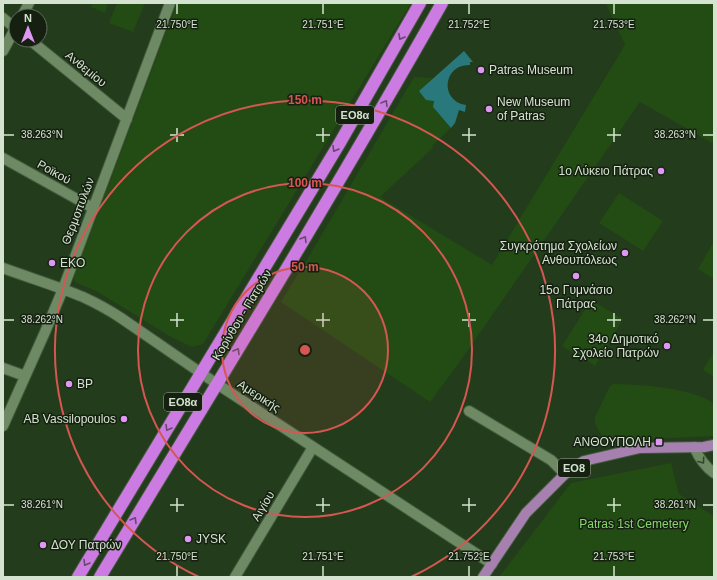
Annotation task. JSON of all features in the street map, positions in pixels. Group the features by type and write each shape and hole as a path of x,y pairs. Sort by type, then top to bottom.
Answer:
{"highway":[{"name":"Κορίνθου - Πατρών","path":"78,577 338,146 420,3"},
{"name":"Κορίνθου - Πατρών","path":"100,577 373,123 442,3"}],"main road":[{"name":"ΕΟ8","path":"483,577 526,513 565,474 584,461 640,448 714,445"}],"street":[{"name":"Θερμοπυλών","path":"3,426 63,289 170,3"},
{"path":"3,51 8,42"},
{"name":"Ανθεμίου","path":"40,48 127,119"},
{"name":"Ροϊκού","path":"3,158 93,208"},
{"name":"Αμερικής","path":"3,268 63,289 94,303 121,318 200,373 492,564"},
{"path":"3,368 25,376"},
{"path":"469,411 551,460 565,474"},
{"name":"Αιγίου","path":"235,577 313,447"},
{"path":"694,447 702,462 714,473"}],"green space":[{"path":"92,3 108,3 105,13 91,7"},
{"path":"117,3 145,3 133,32 109,23"},
{"path":"177,3 411,3 203,344 192,347 171,337 98,292 75,282 73,275 82,256"},
{"path":"606,3 714,3 714,144 640,102 459,363 430,402 281,302 414,77 433,78 419,91 434,101 433,107 451,128 432,146 433,148 380,197 492,265 625,45"},
{"path":"619,193 663,221 643,251 599,223"},
{"path":"714,241 714,279 698,269"},
{"path":"591,300 623,319 595,366 562,346"},
{"path":"714,351 714,377 703,370"},
{"path":"613,384 666,388 694,394 706,399 714,404 714,436 610,441 599,431 595,417 610,386"},
{"name":"Patras 1st Cemetery","path":"671,463 679,494 714,516 714,577 499,577 571,483"}],"water":[{"path":"464,51 473,62 470,62 470,65 461,66 454,70 450,76 448,90 451,97 457,102 466,105 465,112 459,110 455,123 451,128 433,107 434,101 426,100 419,91"}],"place":[{"name":"Patras Museum","path":"481,70"},
{"name":"New Museum of Patras","path":"489,109"},
{"name":"1ο Λύκειο Πάτρας","path":"661,171"},
{"name":"Συγκρότημα Σχολείων Ανθουπόλεως","path":"625,253"},
{"name":"EKO","path":"52,263"},
{"name":"15ο Γυμνάσιο Πάτρας","path":"576,276"},
{"name":"34ο Δημοτικό Σχολείο Πατρών","path":"667,346"},
{"name":"BP","path":"69,384"},
{"name":"AB Vassilopoulos","path":"124,419"},
{"name":"ΑΝΘΟΥΠΟΛΗ","path":"659,442"},
{"name":"JYSK","path":"188,539"},
{"name":"ΔΟΥ Πατρών","path":"43,545"}]}
